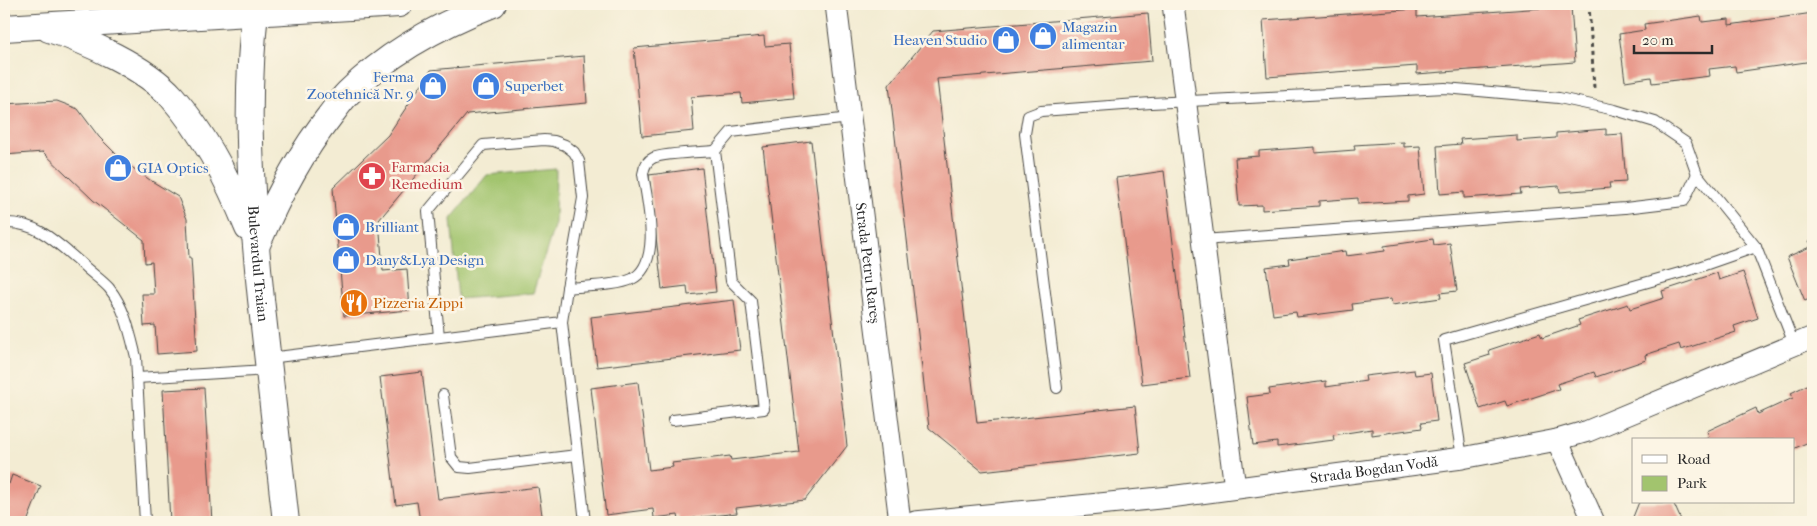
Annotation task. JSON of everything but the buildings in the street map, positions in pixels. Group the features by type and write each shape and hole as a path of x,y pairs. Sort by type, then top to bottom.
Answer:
{"street":[{"path":"39,26 97,4"},
{"path":"4,28 255,8 399,4"},
{"path":"256,247 294,168 319,130 347,94 383,62 422,36 493,4"},
{"name":"Strada Petru Rareș","path":"836,4 900,522"},
{"path":"1173,4 1235,488"},
{"name":"Bulevardul Traian","path":"255,8 250,112 256,247 286,522"},
{"path":"39,26 74,37 109,54 142,72 171,96 198,131 221,168 256,247"},
{"name":"Strada Bogdan Vodă","path":"915,522 1170,497 1462,458 1557,440 1588,431 1804,340"},
{"path":"1557,440 1594,522"}],"lane":[{"path":"1057,388 1025,134 1028,116 1041,111 1445,88 1558,98 1655,122 1686,143 1697,174 1756,247 1804,340"},
{"path":"567,288 632,279 642,270 652,245 644,174 644,167 647,162 657,156 715,151 731,132 850,118"},
{"path":"439,337 428,212 483,145 544,140 565,145 574,152 580,161 583,198 562,322 585,522"},
{"path":"673,420 764,409 751,301 730,281 715,151"},
{"path":"1203,240 1625,208 1684,201 1697,174"},
{"path":"4,223 11,222 31,226 50,236 109,288 122,310 136,357 145,522"},
{"path":"1462,458 1444,340 1690,270 1756,247"},
{"path":"137,378 268,364 439,337 562,322"},
{"path":"443,394 451,457 459,467 470,468 577,454"}],"path":[{"path":"1588,4 1596,106"}],"green space":[{"path":"556,169 555,223 533,293 458,299 451,219 487,175"}],"place":[{"name":"Magazin alimentar","path":"1043,36"},
{"name":"Heaven Studio","path":"1006,40"},
{"name":"Ferma Zootehnică Nr. 9","path":"433,86"},
{"name":"Superbet","path":"486,86"},
{"name":"GIA Optics","path":"118,168"},
{"name":"Farmacia Remedium","path":"372,176"},
{"name":"Brilliant","path":"346,227"},
{"name":"Dany&Lya Design","path":"346,260"},
{"name":"Pizzeria Zippi","path":"354,303"}]}
